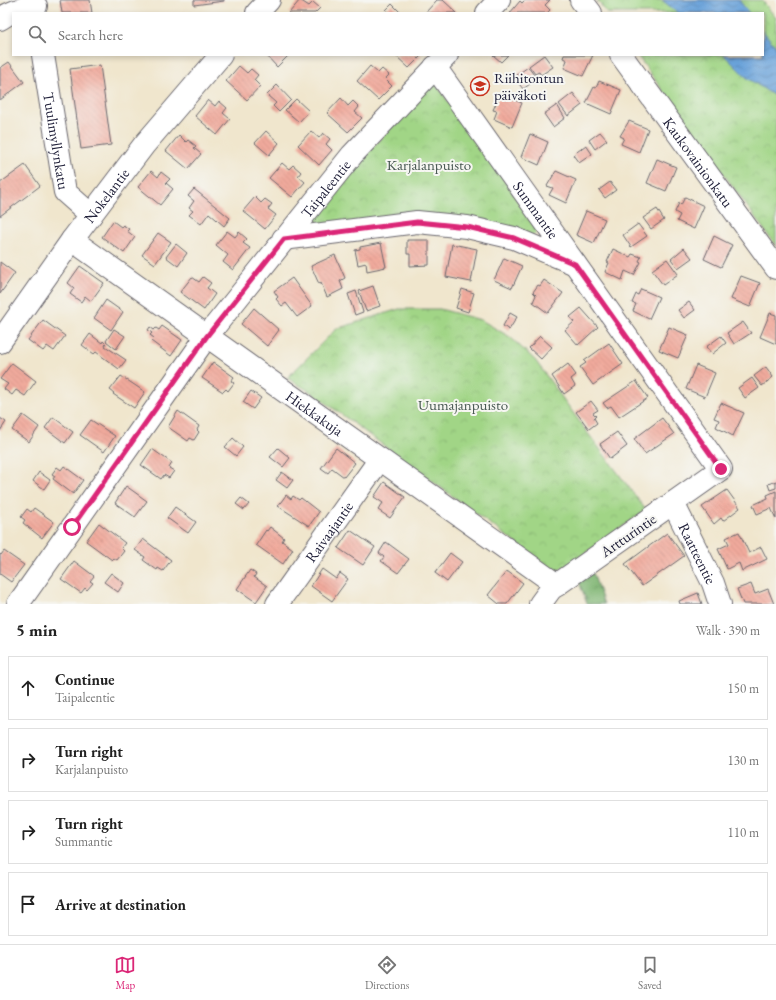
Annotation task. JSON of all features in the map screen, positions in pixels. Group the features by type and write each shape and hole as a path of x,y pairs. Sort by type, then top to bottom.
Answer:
{"street":[{"path":"488,12 499,0"},
{"path":"581,0 590,12"},
{"path":"13,12 36,6"},
{"path":"0,19 12,12"},
{"name":"Tuulimyllynkatu","path":"43,56 65,192 91,216"},
{"name":"Nokelantie","path":"0,342 72,240 144,145 220,56"},
{"name":"Kaukovainionkatu","path":"622,56 776,268"},
{"name":"Taipaleentie","path":"18,604 207,336 352,155 441,61"},
{"name":"Summantie","path":"441,61 575,264 721,469"},
{"path":"284,239 417,222 467,227 514,238 575,264"},
{"name":"Hiekkakuja","path":"72,240 557,585"},
{"name":"Raivaajantie","path":"277,604 380,458"},
{"name":"Artturintie","path":"540,604 551,589 721,469"},
{"name":"Raatteentie","path":"673,503 713,583 720,604"}],"green space":[{"path":"597,0 762,0 776,18 776,246 638,56 764,56 764,12 606,12"},
{"name":"Karjalanpuisto","path":"432,79 539,227 537,232 532,236 314,226 311,219"},
{"name":"Uumajanpuisto","path":"399,309 440,309 481,320 510,337 535,360 646,510 566,567 558,570 550,568 311,392 287,378 336,329"},
{"path":"593,573 604,604 587,604 578,579"}],"water":[{"path":"662,0 739,0 748,12 677,12"},
{"path":"764,32 776,47 776,97 746,77 725,56 764,56"}],"building":[{"path":"60,0 90,0 92,12 62,12"},
{"path":"194,0 224,0 224,1 194,5"},
{"path":"300,0 309,6 313,2 320,8 316,12 290,12"},
{"path":"437,0 443,0 456,12 426,12"},
{"path":"525,0 550,0 545,5 550,10 548,12 511,12 520,1 522,3"},
{"path":"392,4 400,12 389,12 386,10"},
{"path":"267,56 288,56 277,67"},
{"path":"396,56 421,56 409,68"},
{"path":"494,56 507,56 501,62"},
{"path":"545,56 553,67 541,75 539,72 535,74 529,66"},
{"path":"564,56 593,56 583,76 564,68 567,60 563,58"},
{"path":"9,62 24,82 0,100 0,68"},
{"path":"100,65 111,145 81,149 70,69"},
{"path":"239,66 247,73 251,69 258,75 254,80 260,86 247,100 226,81"},
{"path":"370,66 378,73 382,69 389,75 385,79 392,86 378,100 357,81"},
{"path":"528,67 537,79 523,89 514,77"},
{"path":"599,81 621,90 611,114 586,103 594,87 596,88"},
{"path":"277,85 291,100 279,112 273,106 276,103 267,95"},
{"path":"573,93 582,105 568,116 559,104"},
{"path":"500,94 522,103 512,127 494,119 497,111 493,110"},
{"path":"341,98 348,106 353,101 359,107 355,112 362,118 348,132 327,113"},
{"path":"296,99 309,111 299,122 285,110"},
{"path":"208,100 215,106 219,101 227,108 223,113 230,119 217,135 195,116"},
{"path":"557,105 565,118 553,127 544,114"},
{"path":"629,121 648,129 639,152 621,144 624,138 620,136"},
{"path":"266,131 279,143 269,155 255,143"},
{"path":"311,131 319,138 323,133 330,139 326,144 332,150 319,165 298,145"},
{"path":"600,132 607,140 595,149 589,140"},
{"path":"530,134 548,142 539,165 521,157"},
{"path":"179,135 186,142 188,140 196,146 194,148 201,154 188,169 166,151"},
{"path":"586,145 592,154 579,163 573,155"},
{"path":"657,159 676,167 666,191 647,183"},
{"path":"282,163 289,169 293,165 301,172 298,176 305,182 292,197 269,178"},
{"path":"25,165 40,186 0,216 0,183"},
{"path":"151,171 158,177 161,172 170,179 166,183 173,189 160,205 138,187"},
{"path":"556,171 576,180 566,203 549,195 553,188 547,186"},
{"path":"610,182 616,190 605,198 599,190"},
{"path":"194,189 230,218 224,226 209,213 201,224 189,215 193,211 189,208 194,201 188,196"},
{"path":"255,197 261,203 265,199 272,204 268,209 276,215 265,229 243,211"},
{"path":"685,197 704,206 694,229 677,221 680,215 675,212 679,203 681,205"},
{"path":"657,209 664,220 651,229 643,218"},
{"path":"586,211 605,219 594,243 576,235"},
{"path":"113,221 121,227 123,225 129,229 127,231 135,237 124,253 102,237"},
{"path":"638,224 647,236 631,247 623,235"},
{"path":"227,231 235,237 239,232 247,239 243,243 250,248 233,270 223,262 228,255 216,245"},
{"path":"158,233 171,242 155,264 142,255"},
{"path":"714,236 732,245 721,267 704,259"},
{"path":"407,240 429,240 429,265 410,266 410,254 407,254"},
{"path":"381,243 386,267 367,271 366,263 358,265 355,250 360,249 360,247"},
{"path":"176,244 187,253 178,266 166,257"},
{"path":"452,244 477,249 471,282 446,277"},
{"path":"684,248 692,258 678,268 671,259"},
{"path":"613,249 630,257 632,254 641,257 639,261 641,262 634,275 625,271 622,280 605,272 609,263 607,262"},
{"path":"335,255 345,278 340,281 343,289 327,297 311,266"},
{"path":"504,258 522,266 512,288 494,280"},
{"path":"667,259 678,274 663,285 652,270"},
{"path":"0,262 15,273 0,294"},
{"path":"80,266 104,283 91,301 85,296 81,302 70,294 74,288 68,283"},
{"path":"741,276 760,283 750,307 731,299"},
{"path":"192,277 199,282 203,277 211,283 207,288 215,294 204,310 180,292"},
{"path":"292,278 312,306 297,317 286,303 282,306 276,299 278,297 274,291"},
{"path":"544,280 563,293 548,313 533,302 536,295 533,292"},
{"path":"373,286 380,306 366,311 359,291"},
{"path":"462,289 474,293 468,312 456,308"},
{"path":"641,289 659,297 649,319 633,311 636,304 632,303 636,294 638,295"},
{"path":"356,291 363,312 355,315 348,294"},
{"path":"106,300 123,312 111,330 94,318"},
{"path":"689,302 695,310 684,318 678,310"},
{"path":"254,308 279,330 267,346 241,324"},
{"path":"581,308 598,327 578,345 565,330 574,322 570,317"},
{"path":"510,313 517,317 509,330 503,326"},
{"path":"770,313 776,315 776,344 760,337"},
{"path":"43,320 65,336 54,351 47,346 43,351 28,340"},
{"path":"743,322 751,333 734,344 727,333"},
{"path":"162,326 182,340 171,356 151,341 154,338 150,335 152,333 148,330 150,327 154,330 156,328 159,330"},
{"path":"669,327 688,335 678,358 659,350"},
{"path":"114,329 125,336 116,349 106,341"},
{"path":"90,334 102,343 103,341 106,344 105,346 126,360 119,369 96,352 94,354 82,345"},
{"path":"540,336 552,347 541,359 529,348"},
{"path":"721,336 726,343 712,354 706,347"},
{"path":"609,343 623,364 593,385 580,367 586,363 584,361"},
{"path":"213,362 234,377 231,381 234,383 228,391 226,389 223,392 202,378"},
{"path":"12,363 36,381 25,396 16,390 12,395 4,389 8,384 0,379"},
{"path":"568,364 576,375 571,379 575,386 564,394 552,376"},
{"path":"696,365 715,373 705,397 686,389"},
{"path":"766,367 773,377 762,386 754,376"},
{"path":"121,376 145,392 134,408 113,394 114,393 110,390"},
{"path":"752,378 759,388 745,398 738,388"},
{"path":"636,381 648,398 619,417 611,406 607,408 603,403"},
{"path":"251,391 261,398 253,409 243,402"},
{"path":"591,401 598,410 593,413 596,416 594,418 597,423 589,429 576,412"},
{"path":"721,403 744,413 733,436 716,427 719,420 714,418"},
{"path":"178,411 199,426 197,430 199,432 194,440 190,438 188,441 168,427"},
{"path":"23,415 39,427 29,442 12,430"},
{"path":"53,417 73,432 65,443 45,428"},
{"path":"0,418 6,422 0,431"},
{"path":"662,418 674,434 645,454 634,439"},
{"path":"91,420 115,436 104,452 80,435"},
{"path":"617,432 627,446 610,459 600,444"},
{"path":"233,438 243,447 236,456 225,447"},
{"path":"278,448 290,458 283,467 270,457"},
{"path":"336,448 355,463 344,477 332,468 328,473 321,468"},
{"path":"152,449 172,463 169,468 174,471 169,478 164,475 161,479 141,465"},
{"path":"64,466 83,480 73,494 53,479 55,476 52,474 57,467 61,470"},
{"path":"39,472 50,480 44,489 33,481"},
{"path":"282,472 293,480 287,488 276,480"},
{"path":"776,481 776,488 770,490 768,484"},
{"path":"384,482 405,497 390,518 378,510 383,503 374,497"},
{"path":"126,486 147,501 135,517 115,503"},
{"path":"727,490 740,508 723,521 721,518 714,524 702,507"},
{"path":"776,491 776,519 771,508 757,514 753,505 768,498 767,495"},
{"path":"286,495 291,499 293,496 299,500 301,498 319,512 309,526 278,506"},
{"path":"241,498 249,504 244,510 236,504"},
{"path":"175,507 196,522 188,533 167,518"},
{"path":"34,508 54,522 42,538 23,523 25,520 21,517 27,509 31,512"},
{"path":"99,523 125,543 121,548 124,551 117,560 114,558 112,560 86,541"},
{"path":"270,527 284,538 282,541 293,549 283,564 256,545 266,530 267,531"},
{"path":"350,530 375,547 363,565 338,548"},
{"path":"739,532 749,553 761,547 767,559 742,571 739,563 727,569 718,549 729,544 726,538"},
{"path":"667,533 684,556 642,586 625,564"},
{"path":"143,539 171,560 163,571 158,568 157,570 143,560 145,557 135,550"},
{"path":"386,542 409,559 398,573 381,561 384,557 379,553"},
{"path":"4,551 24,565 11,582 0,574 0,554 1,555"},
{"path":"450,553 462,562 447,582 435,573"},
{"path":"74,561 94,576 90,581 93,583 87,590 85,588 81,593 61,579"},
{"path":"322,569 336,579 340,573 348,579 332,601 311,586"},
{"path":"250,570 256,574 254,577 267,586 256,602 237,589"},
{"path":"507,571 523,583 507,604 499,604 488,595"},
{"path":"111,573 124,583 118,592 104,582"},
{"path":"751,584 755,594 768,589 774,604 743,604 737,589"},
{"path":"698,593 702,604 680,604 679,601"}],"place":[{"name":"Riihitontun päiväkoti","path":"480,86"}],"route":[{"path":"72,527 207,336 284,239 417,222 467,227 514,238 575,264 721,469"}]}
